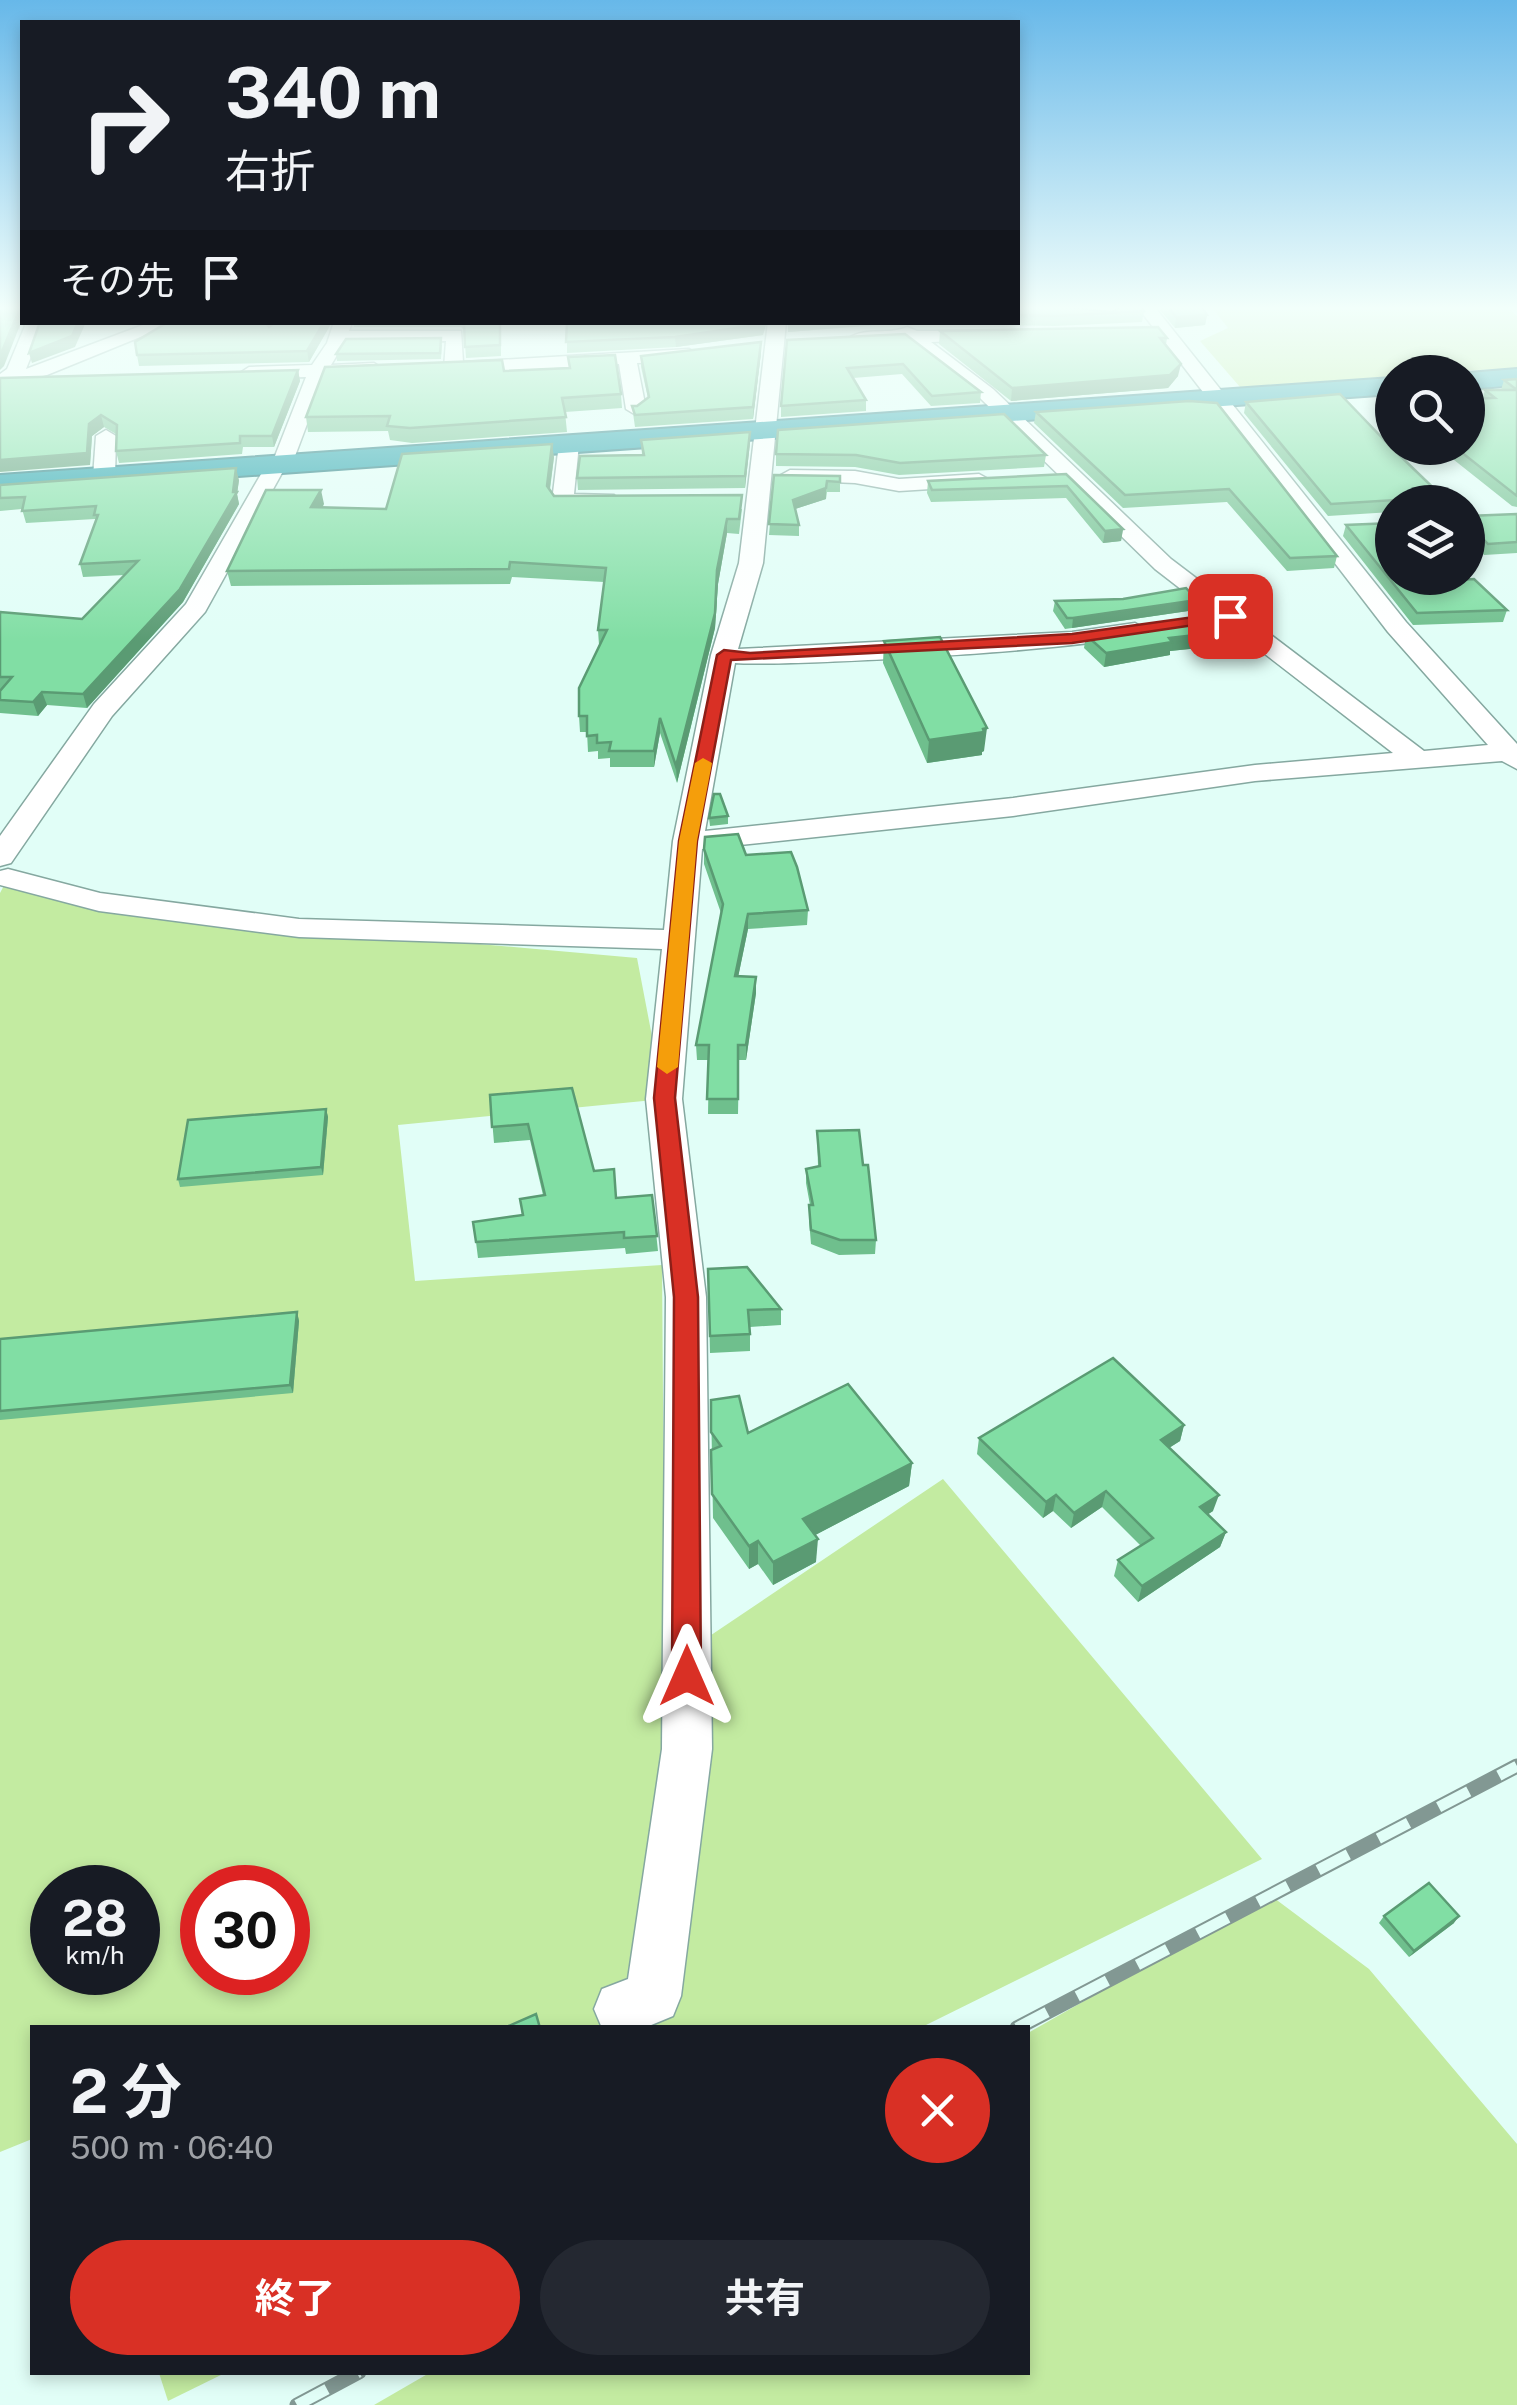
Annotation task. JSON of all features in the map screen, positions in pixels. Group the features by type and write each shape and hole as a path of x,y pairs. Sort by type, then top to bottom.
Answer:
{"highway":[{"path":"0,484 937,417"}],"street":[{"path":"300,417 282,464 274,469 196,608 103,710 4,868 99,902 298,928 679,940"},
{"path":"622,2009 653,1996 687,1749 686,1297 664,1098 688,841 724,655 751,564 752,491 768,417"},
{"path":"1011,417 1140,544 1418,759"},
{"path":"1235,417 1397,627 1513,757"},
{"path":"104,476 106,436"},
{"path":"569,444 563,501 622,500"},
{"path":"1033,477 1072,475"},
{"path":"752,491 856,477 899,485 995,479"},
{"path":"1319,527 1356,525"},
{"path":"1190,622 1230,616"},
{"path":"724,655 750,657 1072,639 1151,627"},
{"path":"688,841 1013,808 1255,773 1418,759 1513,757"}],"green space":[{"path":"8,878 299,928 637,958 664,1099 398,1125 415,1281 662,1265 665,1666 943,1479 1262,1859 926,2025 30,2025 30,2140 0,2152 0,893"},
{"path":"1270,1895 1369,1969 1517,2144 1517,2405 374,2405 426,2375 1030,2375 1030,2032"},
{"path":"160,2375 221,2375 168,2401"}],"building":[{"path":"0,417 98,417 89,424 87,453 0,460"},
{"path":"105,417 279,417 272,436 240,436 240,443 116,451 117,425"},
{"path":"390,417 563,417 410,428 387,426"},
{"path":"1007,417 1046,455 900,463 856,455 776,454 778,430"},
{"path":"1042,417 1228,417 1337,556 1290,558 1229,489 1125,495"},
{"path":"1259,417 1362,417 1375,430 1375,465 1410,465 1430,485 1375,485 1375,501 1331,504"},
{"path":"1485,417 1517,417 1517,496 1478,465 1485,465"},
{"path":"750,432 745,476 577,478 580,456 644,455 641,440"},
{"path":"552,444 547,486 554,496 742,495 739,519 727,519 717,570 715,613 676,766 660,718 654,751 609,751 611,742 597,743 597,735 587,736 587,716 579,716 579,688 607,630 598,630 606,568 510,562 509,569 227,571 266,490 321,490 311,507 386,509 402,454"},
{"path":"236,468 233,492 237,492 180,589 83,694 42,692 33,702 0,700 0,691 12,677 0,677 0,612 82,619 138,561 80,564 98,515 94,515 96,506 22,511 25,497 0,498 0,485"},
{"path":"1066,474 1123,529 1105,531 1067,486 932,490 928,481"},
{"path":"774,475 840,476 840,482 827,481 826,488 793,500 799,525 769,524"},
{"path":"1517,514 1517,542 1488,544 1485,515"},
{"path":"1375,524 1375,561 1346,525"},
{"path":"1186,588 1197,600 1073,618 1067,618 1055,601 1123,599"},
{"path":"1485,589 1507,610 1417,613 1402,595 1485,595"},
{"path":"1216,616 1231,631 1169,638 1172,642 1106,653 1086,635"},
{"path":"940,637 987,728 984,732 929,740 884,641"},
{"path":"714,794 720,794 728,816 709,818"},
{"path":"738,834 746,855 791,852 808,910 748,914 735,976 756,977 746,1045 738,1045 738,1099 707,1099 709,1045 696,1045 723,904 704,849 705,837"},
{"path":"572,1088 594,1171 614,1169 616,1198 652,1195 657,1236 624,1238 624,1232 476,1242 473,1222 523,1215 520,1199 545,1195 528,1124 492,1127 490,1095"},
{"path":"326,1109 321,1167 178,1179 188,1120"},
{"path":"859,1130 863,1165 868,1165 876,1240 840,1240 811,1230 809,1205 813,1205 806,1169 820,1166 817,1131"},
{"path":"747,1267 781,1309 748,1310 750,1334 710,1336 708,1269"},
{"path":"297,1312 290,1385 0,1411 0,1339"},
{"path":"1113,1358 1184,1425 1161,1440 1219,1495 1200,1507 1226,1532 1142,1586 1118,1560 1153,1538 1106,1491 1074,1513 1056,1495 1046,1502 979,1438"},
{"path":"848,1384 912,1463 803,1519 818,1539 773,1562 758,1541 749,1546 712,1494 711,1450 721,1446 711,1432 711,1400 739,1396 748,1433"},
{"path":"1429,1883 1459,1916 1414,1951 1384,1916"},
{"path":"536,2014 539,2025 511,2025"}],"railway":[{"path":"1023,2025 1517,1766"},
{"path":"297,2405 353,2375"}],"slow traffic":[{"path":"667,1067 688,841 703,763"}],"route":[{"path":"687,1676 686,1297 664,1098 688,841 724,655 750,657 1072,639 1230,616"}]}
